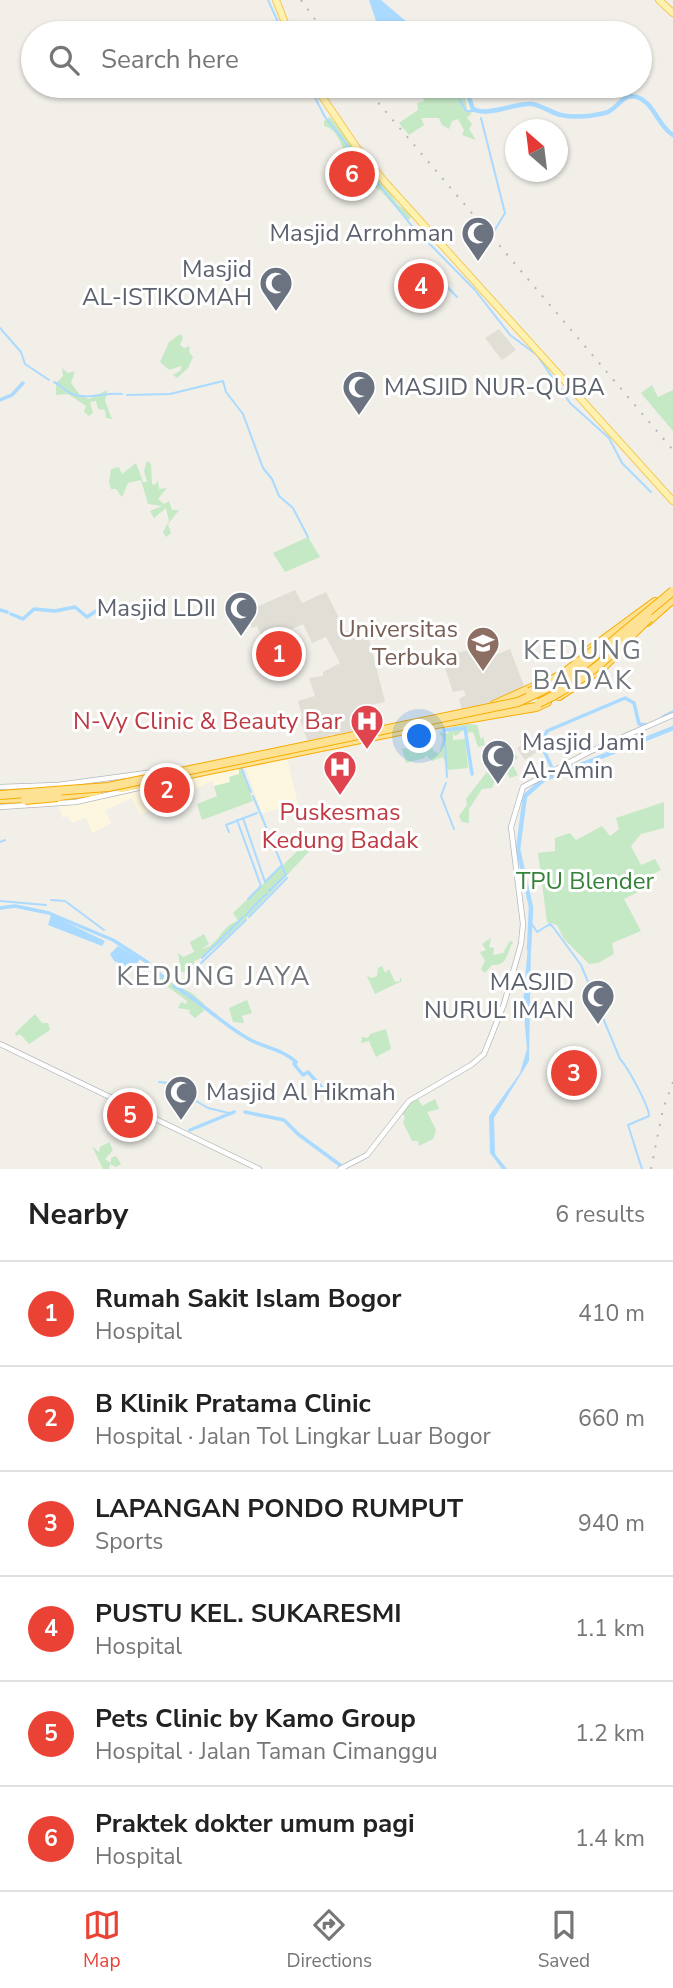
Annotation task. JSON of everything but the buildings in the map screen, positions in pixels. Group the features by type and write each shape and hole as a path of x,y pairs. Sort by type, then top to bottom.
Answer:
{"highway":[{"path":"0,797 109,789 519,702 567,679 673,593"},
{"path":"0,797 107,784 367,735 536,707 572,690 603,667 673,593"},
{"path":"0,797 54,797 156,782 490,707 514,700 555,681 655,607"},
{"path":"514,700 563,674 655,607"},
{"path":"502,713 539,703 571,687 601,666 655,607"},
{"path":"490,707 556,677 655,607"},
{"path":"512,710 535,702 578,678 632,626 647,622"}],"main road":[{"path":"276,0 284,21"},
{"path":"659,0 673,13"},
{"path":"323,98 360,152 673,501"}],"street":[{"path":"340,1169 368,1156 409,1101 471,1065 484,1054 504,1004 523,934 511,827 523,787 589,752 673,715"},
{"path":"0,1044 259,1169"}],"shaded area":[{"path":"499,329 516,350 502,360 485,338"},
{"path":"295,590 302,603 326,592 346,632 357,627 360,637 368,635 385,702 367,706 363,714 374,729 335,737 333,734 308,742 299,717 302,715 298,701 315,696 309,678 323,676 323,672 340,663 326,637 312,643 303,624 273,638 263,639 257,626 252,628 248,617 256,613 254,608"},
{"path":"287,634 301,664 286,669 283,663 267,669 258,645 272,636 274,640"},
{"name":"Universitas Terbuka","path":"483,647 493,656 510,649 526,691 490,707 463,713 459,699 466,695 463,690 453,692 441,656"},
{"path":"538,735 541,749 525,760 517,748 521,745 520,741"},
{"path":"287,758 298,804 262,813 245,766"},
{"path":"238,767 240,774 229,777 230,782 214,786 212,781 140,815 132,798 105,810 111,823 92,833 86,817 72,823 68,816 63,818 58,804 109,798"}],"green space":[{"path":"424,98 465,98 467,111 472,113 467,118 472,124 469,129 476,140 462,135 464,130 458,119 452,121 449,129 442,125 439,118 421,118 424,125 409,135 399,123 418,110 417,103 424,101"},
{"path":"330,117 386,186 397,204 412,215 408,221 380,190 371,186 368,178 361,182 352,168 355,164 346,154 338,137 330,128 324,126 324,121"},
{"path":"180,334 183,337 180,345 184,348 190,346 189,352 193,357 188,368 177,378 173,375 181,370 181,366 169,370 160,362 169,342"},
{"path":"62,368 68,373 75,371 71,383 80,395 89,399 107,390 105,401 112,419 106,418 105,410 98,409 96,401 90,402 93,413 89,416 84,412 86,406 68,394 56,395 56,383 63,376"},
{"path":"652,385 658,397 673,390 673,431 641,393"},
{"path":"147,461 151,464 152,484 155,485 158,480 159,489 167,488 158,499 164,504 169,501 172,510 179,510 168,524 171,533 166,537 163,532 169,521 166,508 154,518 150,511 162,506 148,504 141,480 128,483 122,497 116,489 111,489 109,482 111,469 119,467 122,474 136,463 143,482 147,482 144,471"},
{"path":"308,537 320,557 285,572 273,553"},
{"path":"477,725 485,745 478,747 473,732 465,733 463,730 456,736 453,734 453,740 465,739 468,768 448,770 443,757 432,761 425,755 425,758 406,763 402,749 420,743 427,736 434,751 439,754 443,738 439,732 447,734 451,727"},
{"path":"514,754 518,757 512,764 518,775 510,778 508,774 504,777 498,774 492,788 482,789 469,809 469,823 462,822 459,816 467,805 466,799 486,773 498,769 500,763"},
{"path":"243,768 253,801 202,820 197,804 217,796 214,786 230,782 229,777 239,774 239,769"},
{"name":"TPU Blender","path":"664,802 664,828 641,834 631,846 641,865 655,859 661,870 648,877 650,886 624,899 641,931 612,943 614,954 598,963 589,964 564,939 557,925 547,922 538,853 555,851 555,838 570,833 576,840 602,826 610,836 619,829 616,818"},
{"path":"311,838 315,845 255,909 220,944 194,961 195,966 193,968 194,966 188,966 186,972 181,972 178,953 183,957 199,950 194,952 190,942 204,934 209,944 202,949 212,944 232,923 238,921 233,913"},
{"path":"491,938 489,947 494,948 493,955 503,953 510,941 513,942 504,961 492,965 485,973 481,969 485,961 480,952 486,950 482,944"},
{"path":"382,966 385,973 389,969 395,982 400,981 400,977 402,981 375,994 367,976 377,976 378,968"},
{"path":"155,975 158,978 159,975 165,975 168,981 192,993 205,1005 202,1008 205,1010 195,1018 189,1013 190,1010 178,1008 181,1002 186,1004 187,1001 164,984 159,987 151,979"},
{"path":"247,1000 252,1013 242,1016 244,1023 233,1022 229,1008"},
{"path":"35,1014 42,1023 48,1023 50,1030 29,1044 20,1034 16,1036 15,1033"},
{"path":"386,1029 391,1049 376,1057 369,1041 361,1043 362,1037 368,1038 370,1034"},
{"path":"417,1097 422,1106 435,1099 439,1109 427,1112 436,1130 433,1139 419,1146 418,1141 412,1141 401,1112"},
{"path":"109,1142 113,1150 105,1159 111,1163 111,1158 116,1156 121,1164 116,1167 110,1164 109,1169 103,1169 92,1146 99,1152 100,1147"}],"water":[{"path":"369,0 381,0 406,21 376,21"},
{"path":"51,915 105,941 102,946 48,925"},
{"path":"531,944 529,1061 494,1118 495,1154 507,1169 502,1169 490,1153 489,1116 520,1073 527,1049 523,1003 528,945"},
{"path":"118,946 140,959 136,971 114,961 110,954"}],"waterway":[{"path":"268,0 278,21"},
{"path":"315,98 325,117 411,225 475,290 510,335 537,355 570,403 609,438 622,463 651,492"},
{"path":"459,98 466,111 480,111"},
{"path":"469,98 473,109 479,111 531,104 554,113 572,116 609,112 625,98"},
{"path":"638,98 650,106 673,135"},
{"path":"481,118 505,213 493,233"},
{"path":"423,262 457,297"},
{"path":"0,328 21,352 25,364 49,380"},
{"path":"127,395 170,394 223,381 226,392 243,414 263,468 272,479 279,496 293,508 308,537"},
{"path":"54,382 78,396 122,394"},
{"path":"0,400 12,395 23,383"},
{"path":"11,614 23,619 34,609 55,611 75,607 87,617 105,605 117,612"},
{"path":"0,610 7,612"},
{"path":"552,768 541,744 547,731 625,698 634,703 639,724 646,725"},
{"path":"663,717 673,712"},
{"path":"444,727 447,777"},
{"path":"444,730 465,728 472,774"},
{"path":"529,949 531,907 518,849 525,796 543,780 673,728"},
{"path":"241,767 251,792"},
{"path":"446,783 441,796 454,829"},
{"path":"243,818 265,882 282,865 253,796"},
{"path":"229,832 226,825 257,813"},
{"path":"237,820 261,886 248,899"},
{"path":"0,842 5,840"},
{"path":"269,891 286,875 282,867"},
{"path":"249,917 287,878"},
{"path":"263,897 267,894"},
{"path":"246,915 261,899"},
{"path":"51,900 65,901 104,930"},
{"path":"0,901 46,905"},
{"path":"0,908 15,906 49,913"},
{"path":"51,914 113,940 147,962 168,982"},
{"path":"202,958 243,917"},
{"path":"196,968 246,920"},
{"path":"530,921 537,932 550,924 581,965 620,1059 642,1095 649,1116 628,1125 642,1169"},
{"path":"174,986 247,1038 290,1057 303,1075 308,1072 331,1098"},
{"path":"159,1082 169,1083 182,1093"},
{"path":"184,1094 208,1108 229,1113"},
{"path":"190,1130 234,1112"},
{"path":"245,1112 284,1120 298,1134 340,1165"}],"railway":[{"path":"301,0 316,21"},
{"path":"374,98 673,450"},
{"path":"651,1169 663,1109 673,1082"}],"place":[{"name":"Praktek dokter umum pagi","path":"352,174"},
{"name":"Masjid Arrohman","path":"478,263"},
{"name":"PUSTU KEL. SUKARESMI","path":"421,286"},
{"name":"Masjid AL-ISTIKOMAH","path":"276,313"},
{"name":"MASJID NUR-QUBA","path":"359,417"},
{"name":"Masjid LDII","path":"241,638"},
{"name":"Rumah Sakit Islam Bogor","path":"279,654"},
{"name":"Universitas Terbuka","path":"483,673"},
{"name":"N-Vy Clinic & Beauty Bar","path":"367,751"},
{"name":"Masjid Jami Al-Amin","path":"498,786"},
{"name":"B Klinik Pratama Clinic","path":"167,790"},
{"name":"Puskesmas Kedung Badak","path":"340,797"},
{"name":"MASJID NURUL IMAN","path":"598,1026"},
{"name":"LAPANGAN PONDO RUMPUT","path":"574,1073"},
{"name":"Pets Clinic by Kamo Group","path":"130,1115"},
{"name":"Masjid Al Hikmah","path":"181,1122"}],"district":[{"name":"KEDUNG BADAK","path":"583,665"},
{"name":"KEDUNG JAYA","path":"214,976"}]}
